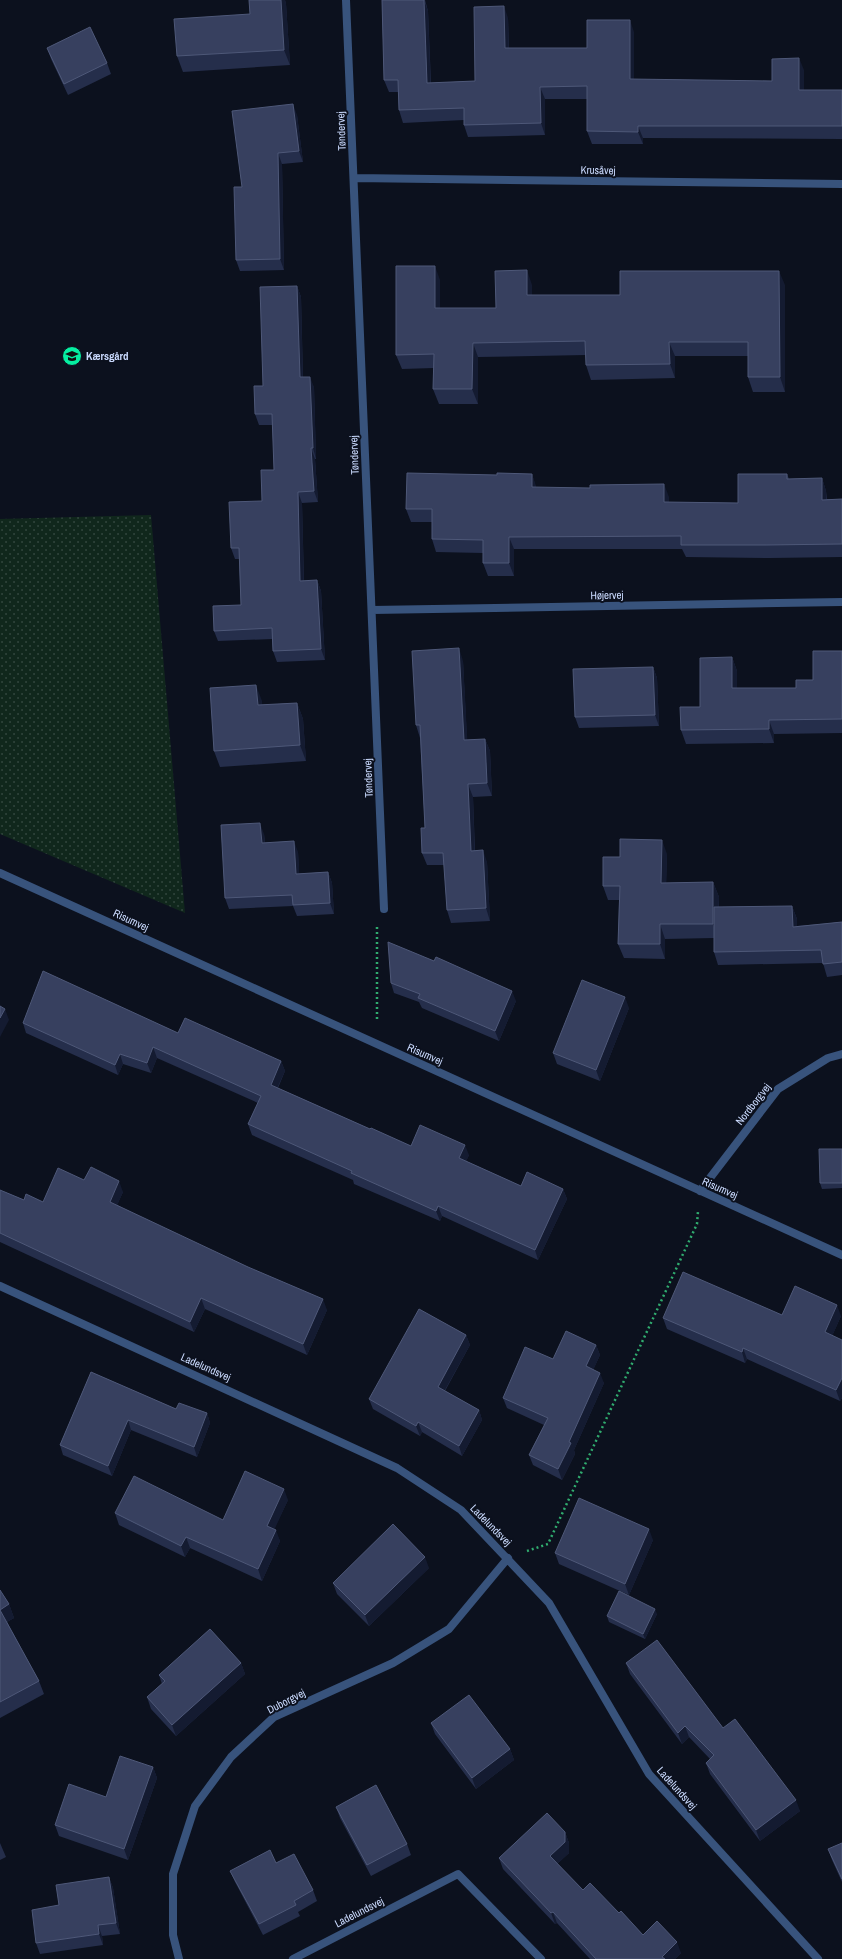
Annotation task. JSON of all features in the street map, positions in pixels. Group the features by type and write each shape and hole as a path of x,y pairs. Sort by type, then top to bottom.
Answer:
{"street":[{"name":"Tøndervej","path":"346,0 384,909"},
{"name":"Krusåvej","path":"354,178 842,184"},
{"name":"Højervej","path":"372,610 842,602"},
{"name":"Risumvej","path":"0,873 842,1255"},
{"name":"Nordborgvej","path":"700,1191 778,1089 828,1058 842,1054"},
{"name":"Ladelundsvej","path":"0,1286 397,1468 461,1510 549,1603 649,1774 818,1959"},
{"name":"Duborgvej","path":"179,1959 173,1935 173,1874 195,1806 231,1757 274,1717 393,1663 448,1630 508,1558"},
{"name":"Ladelundsvej","path":"293,1959 458,1874 541,1959"}],"path":[{"path":"377,1045 376,928 384,909"},
{"path":"508,1558 548,1544 697,1224 700,1191"}],"green space":[{"path":"151,515 185,913 0,834 0,519"}],"building":[{"path":"249,0 281,0 284,50 177,56 174,19 250,14"},
{"path":"382,0 424,0 427,83 475,81 474,7 504,6 505,48 587,48 587,20 630,20 630,79 772,81 772,59 799,58 799,90 842,90 842,126 638,126 638,132 587,131 587,86 540,87 541,123 464,125 464,108 399,110 398,80 384,80"},
{"path":"90,27 107,63 64,84 47,48"},
{"path":"293,104 299,151 278,153 280,259 236,260 234,187 242,187 232,111"},
{"path":"396,266 435,266 435,308 496,308 495,271 527,270 527,295 620,295 620,271 779,271 780,377 748,377 748,342 669,342 670,364 586,365 585,341 473,343 472,389 433,389 434,354 396,355"},
{"path":"297,286 300,377 310,377 313,448 311,448 314,491 298,492 300,581 317,580 321,649 273,651 272,628 214,631 213,606 241,605 239,548 231,548 229,502 262,501 261,470 274,470 272,414 255,414 254,386 263,386 260,287"},
{"path":"407,473 497,475 497,473 532,474 532,487 590,488 590,485 664,484 664,502 738,503 738,474 787,474 787,479 822,478 822,500 842,499 842,544 681,545 681,536 509,537 509,563 483,563 483,540 432,539 432,509 406,509"},
{"path":"459,648 464,740 485,739 487,783 468,784 471,851 483,850 486,908 447,910 443,853 422,853 421,828 425,828 420,725 416,725 412,651"},
{"path":"813,651 842,651 842,719 769,720 769,729 681,730 680,707 700,707 700,658 732,657 732,688 796,688 796,680 813,680"},
{"path":"653,667 655,715 575,717 573,669"},
{"path":"256,685 258,705 297,703 300,745 214,751 210,688"},
{"path":"260,823 262,843 294,841 296,874 328,872 330,903 293,905 292,895 225,898 221,825"},
{"path":"620,839 662,840 661,883 713,882 713,924 660,924 660,944 618,944 620,886 603,886 603,857 620,857"},
{"path":"792,906 793,927 842,922 842,962 823,964 821,950 714,952 714,907"},
{"path":"388,942 434,961 436,957 512,991 495,1031 418,998 420,994 391,983"},
{"path":"43,971 178,1033 185,1018 281,1061 271,1085 370,1129 371,1128 411,1146 420,1125 465,1145 459,1158 521,1186 527,1172 563,1189 535,1250 438,1206 436,1211 351,1173 352,1171 248,1124 261,1096 153,1047 147,1063 120,1054 115,1065 23,1023"},
{"path":"582,980 625,997 596,1070 553,1053"},
{"path":"0,1006 5,1009 0,1018"},
{"path":"819,1149 842,1149 842,1183 820,1183"},
{"path":"91,1167 119,1181 110,1202 248,1267 323,1299 303,1344 201,1298 190,1322 0,1233 0,1190 24,1200 26,1194 43,1202 58,1168 84,1180"},
{"path":"683,1272 782,1315 795,1286 837,1305 825,1332 842,1340 842,1378 836,1390 743,1348 742,1352 663,1318"},
{"path":"419,1309 466,1335 438,1387 479,1410 459,1446 418,1422 416,1426 369,1399"},
{"path":"566,1331 596,1345 586,1366 600,1373 569,1442 571,1443 558,1469 529,1455 548,1418 503,1398 525,1347 553,1359"},
{"path":"91,1372 176,1409 179,1403 207,1413 194,1447 128,1420 108,1466 60,1445"},
{"path":"245,1471 284,1489 267,1526 276,1530 258,1569 186,1537 181,1546 115,1513 134,1476 223,1520"},
{"path":"579,1498 649,1529 625,1584 555,1553"},
{"path":"393,1524 425,1557 365,1615 333,1583"},
{"path":"0,1590 9,1604 0,1610"},
{"path":"619,1591 655,1609 643,1634 607,1616"},
{"path":"0,1610 39,1681 0,1702"},
{"path":"210,1629 241,1663 172,1725 147,1697 165,1681 159,1675"},
{"path":"657,1640 723,1728 735,1719 796,1800 756,1830 706,1763 714,1755 685,1726 678,1733 626,1663"},
{"path":"469,1695 510,1749 472,1778 431,1723"},
{"path":"120,1756 153,1767 124,1849 55,1825 69,1784 106,1797"},
{"path":"376,1785 407,1844 367,1865 336,1807"},
{"path":"547,1813 565,1832 565,1842 550,1856 583,1890 590,1883 619,1913 621,1911 643,1935 657,1921 677,1942 662,1957 665,1959 596,1959 553,1912 551,1913 499,1858"},
{"path":"842,1843 842,1879 828,1849"},
{"path":"270,1850 276,1863 294,1854 313,1890 294,1901 296,1905 259,1924 230,1871"},
{"path":"109,1877 116,1923 98,1925 99,1934 36,1943 32,1910 59,1905 56,1885"}],"place":[{"name":"Kærsgård","path":"72,356"}]}
